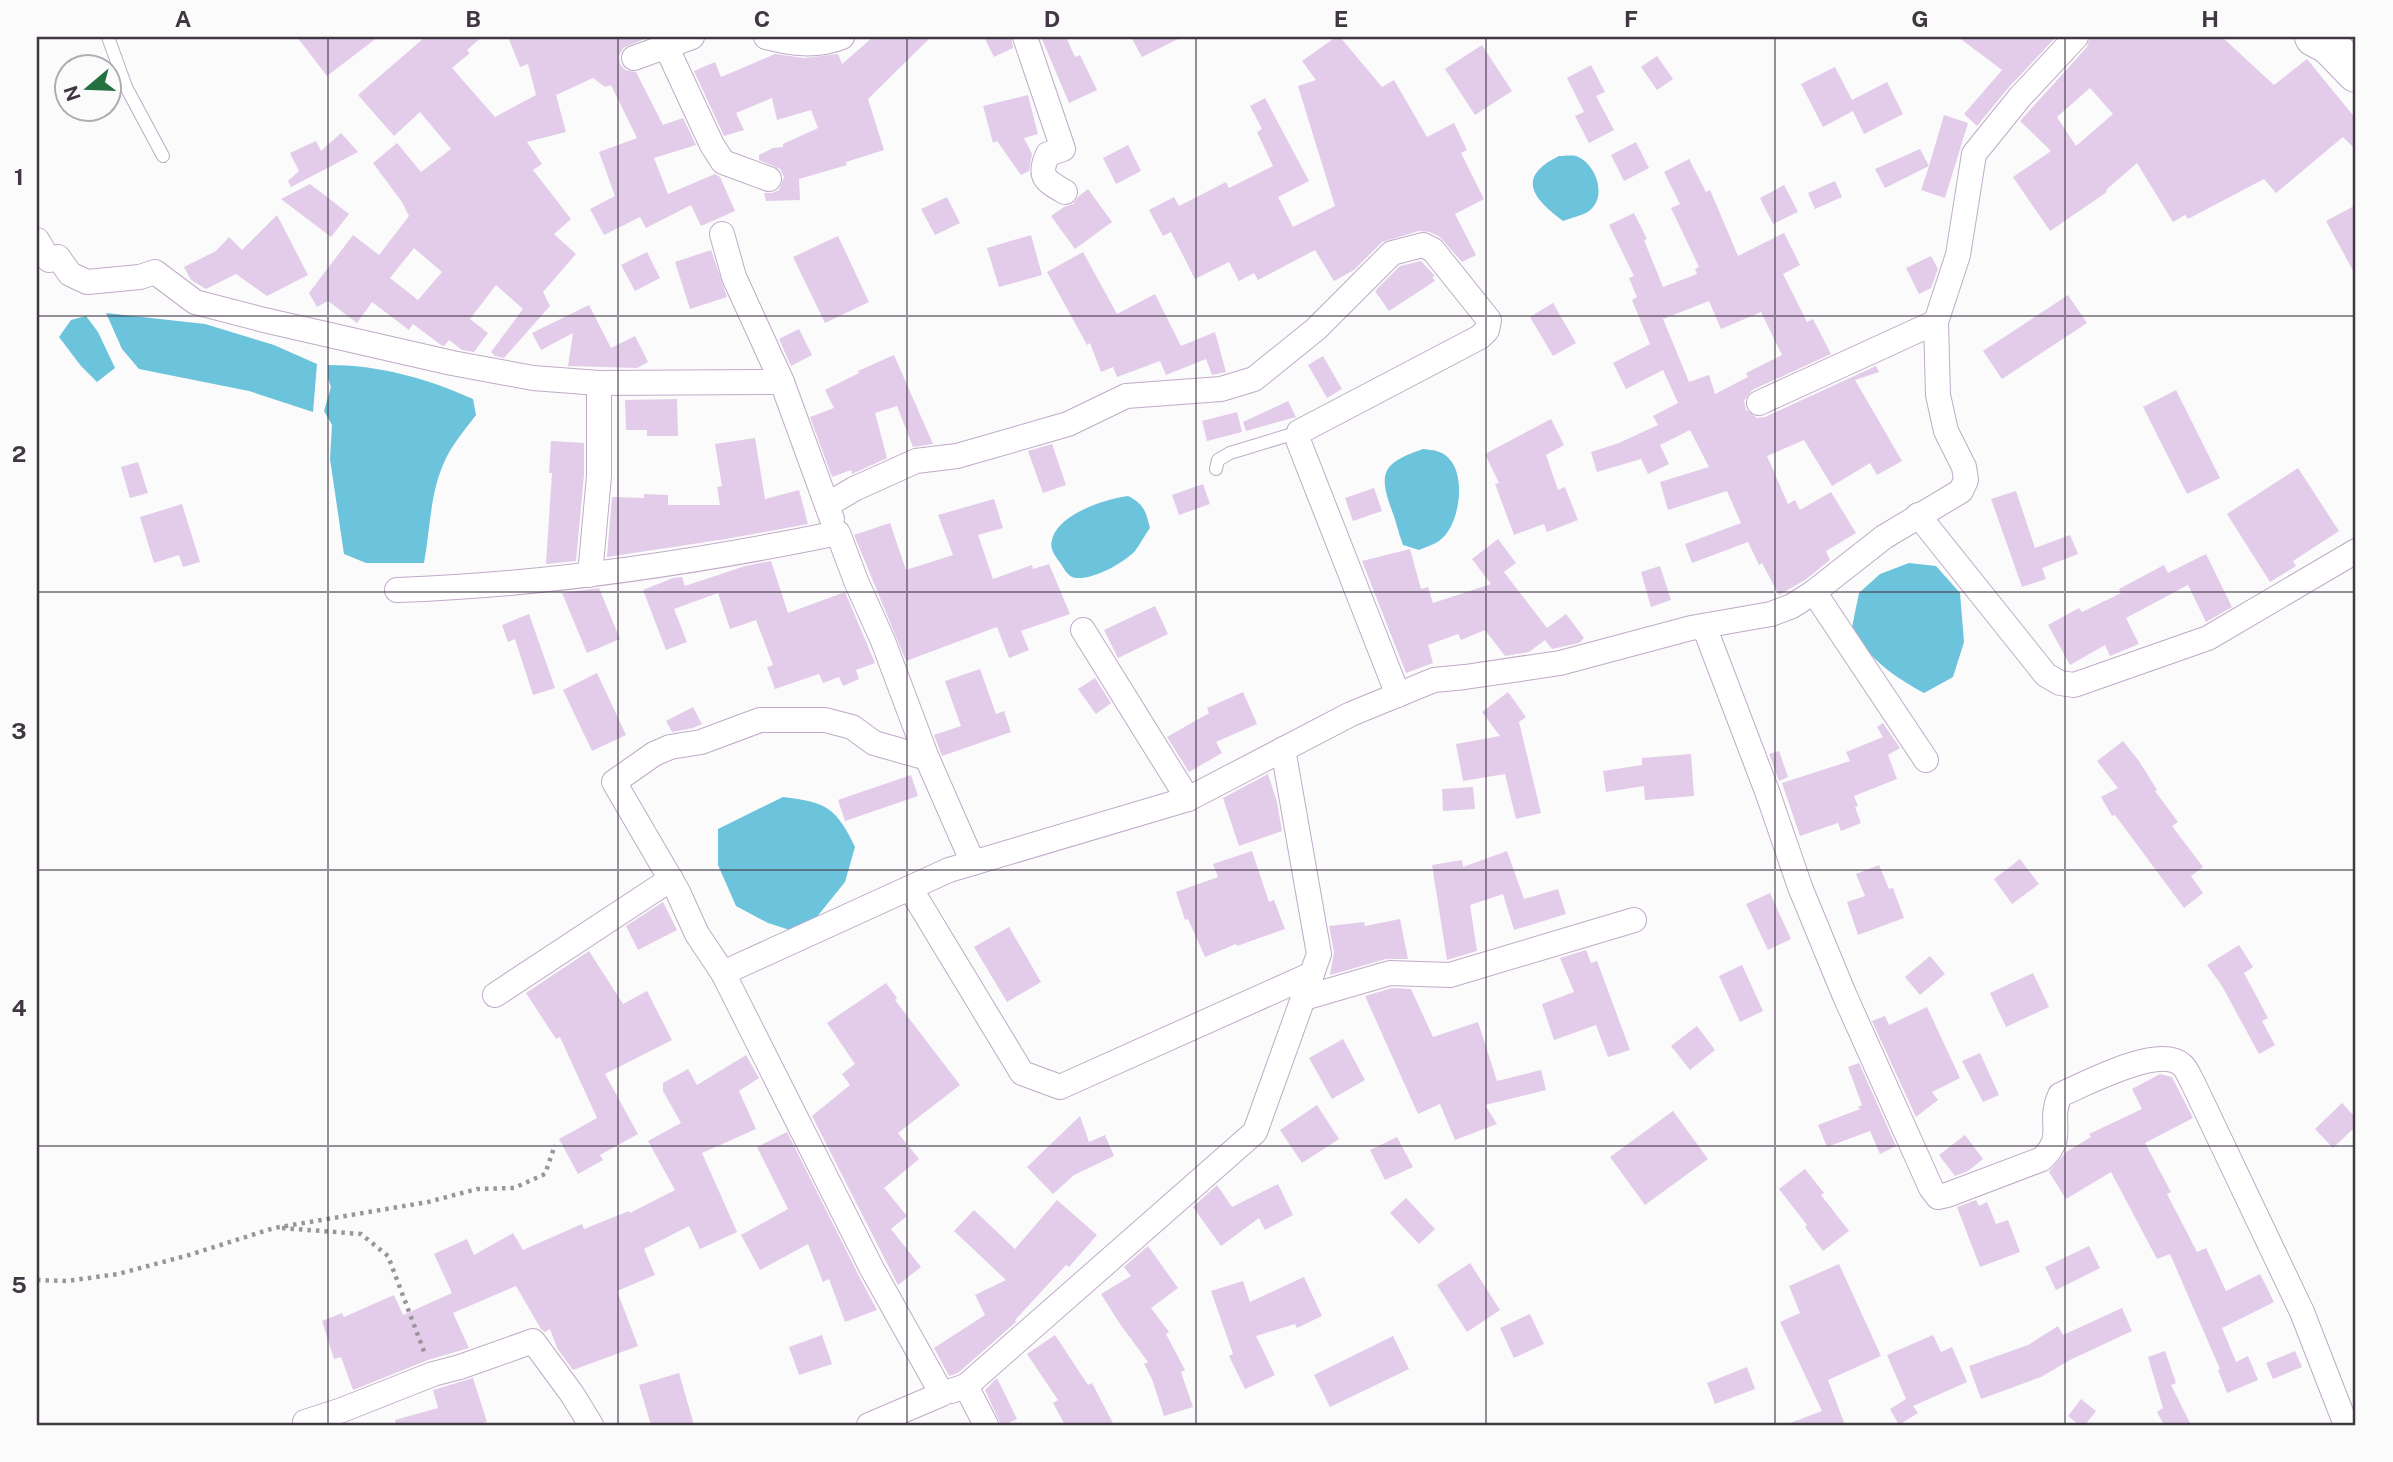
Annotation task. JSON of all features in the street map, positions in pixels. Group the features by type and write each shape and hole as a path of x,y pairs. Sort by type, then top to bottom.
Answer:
{"highway":[{"path":"2315,37 2329,46 2356,73"}],"street":[{"path":"634,58 692,37"},
{"path":"766,37 794,44 842,37"},
{"path":"1025,37 1063,149 1048,154 1043,174 1049,183 1065,192"},
{"path":"723,973 949,870 1188,799 1351,713 1434,680 1560,663 1704,626 1771,614 1792,606 1884,537 1961,491 1966,480 1964,467 1946,431 1938,395 1936,322 1958,255 1973,154 2020,97 2076,37"},
{"path":"666,47 712,145 723,162 769,179"},
{"path":"722,234 734,277 782,382 856,581 883,641 927,758 973,863"},
{"path":"37,240 49,260 58,257 70,274 87,282 140,277 155,272 195,302 452,363 533,378 599,383 782,382"},
{"path":"827,505 854,489 916,461 957,456 1068,424 1126,396 1221,389 1254,379 1316,329 1392,253 1423,245 1433,250 1489,320 1487,330 1480,337 1299,432 1298,440 1398,695"},
{"path":"1759,403 1936,322"},
{"path":"590,575 599,476 599,383"},
{"path":"1918,515 2046,675 2060,683 2074,685 2208,639 2356,551"},
{"path":"397,590 467,588 590,575 757,550 838,533"},
{"path":"1814,592 1926,760"},
{"path":"1704,626 1800,887 1844,994 1931,1188 1938,1197 2042,1159 2054,1148 2054,1109 2060,1095 2147,1059 2171,1059 2182,1065 2302,1312 2346,1425"},
{"path":"1083,630 1188,799"},
{"path":"927,758 874,743 852,727 825,720 760,720 701,742 678,744 654,754 614,782 671,879 697,933 723,973 872,1269 942,1394"},
{"path":"869,1425 942,1394 966,1387 1255,1132 1319,954 1283,749"},
{"path":"495,995 671,879"},
{"path":"910,888 1022,1073 1060,1087 1312,974"},
{"path":"1304,998 1390,973 1450,975 1634,920"},
{"path":"305,1422 533,1340 591,1425"},
{"path":"966,1387 986,1425"}],"lane":[{"path":"107,37 126,87 163,156"},
{"path":"1216,469 1218,460 1230,453 1299,432"}],"path":[{"path":"37,1280 68,1281 118,1274 274,1228 428,1202 477,1189 514,1188 545,1174 555,1145"},
{"path":"274,1228 361,1234 388,1256 433,1374"}],"water":[{"path":"1559,156 1576,156 1583,160 1594,173 1599,189 1595,205 1589,211 1563,221 1543,204 1533,188 1537,172"},
{"path":"106,313 205,324 274,345 317,364 313,412 249,391 139,369 122,349"},
{"path":"86,316 98,332 115,368 97,382 59,337 71,320"},
{"path":"328,365 366,367 402,374 473,399 476,415 449,452 439,477 424,563 366,563 344,554 330,459 332,425 324,411 331,387"},
{"path":"1423,449 1445,455 1451,461 1456,469 1459,491 1456,515 1446,534 1437,542 1419,550 1403,545 1387,495 1385,476 1393,463 1400,458"},
{"path":"1128,496 1143,509 1150,528 1135,551 1116,566 1100,573 1083,578 1069,575 1052,550 1051,543 1056,531 1084,509 1107,500"},
{"path":"1909,563 1936,566 1960,593 1964,642 1953,677 1924,693 1884,667 1851,632 1859,593 1880,574"},
{"path":"783,797 810,801 828,809 842,823 855,847 845,882 816,918 793,931 768,923 736,906 718,865 718,829"}],"building":[{"path":"297,37 378,37 327,76"},
{"path":"425,37 482,37 467,50 470,53 452,68 495,117 536,95 528,64 520,67 508,37 649,37 623,48 619,56 620,64 625,70 636,72 663,125 683,118 696,145 654,158 668,194 715,174 720,177 735,211 701,226 691,205 646,228 640,217 604,235 590,209 615,196 599,152 637,138 611,85 605,87 593,78 556,95 566,132 527,142 542,164 533,170 571,219 554,234 576,254 543,292 550,306 504,358 491,352 523,309 496,285 470,319 488,333 474,352 462,350 449,340 444,346 441,345 413,324 409,330 372,302 357,323 328,301 317,307 309,293 353,235 379,255 409,216 373,163 397,143 421,172 451,149 420,112 394,136 358,95","holes":["414,248 442,272 418,300 390,278"]},
{"path":"873,37 931,37 868,99 884,150 846,162 847,165 799,179 800,200 766,201 764,193 779,190 784,177 780,169 759,160 759,155 773,148 783,147 783,144 818,128 811,110 777,120 772,98 736,113 744,130 724,136 694,71 715,62 721,77 775,54 804,58 838,54 842,64"},
{"path":"984,37 1011,37 1013,48 994,57"},
{"path":"1041,37 1066,37 1075,57 1080,55 1097,90 1069,103"},
{"path":"1131,37 1182,37 1142,57"},
{"path":"1336,37 1340,37 1382,87 1394,80 1427,137 1454,123 1467,150 1461,153 1484,199 1455,214 1476,255 1462,262 1440,237 1419,231 1382,242 1354,270 1334,281 1315,250 1258,280 1254,273 1239,281 1229,262 1195,279 1171,232 1163,236 1149,210 1174,197 1179,206 1226,182 1229,188 1273,166 1257,132 1262,129 1250,106 1265,98 1309,181 1278,197 1293,227 1335,206 1298,86 1316,80 1302,61"},
{"path":"1958,37 2056,37 1977,126 1964,114 2002,70"},
{"path":"2090,37 2222,37 2274,85 2307,59 2356,119 2356,150 2343,137 2276,193 2264,179 2188,219 2185,215 2173,222 2137,163 2106,190 2107,192 2050,231 2013,177 2051,151 2020,121 2087,47","holes":["2090,88 2113,114 2076,146 2057,117"]},
{"path":"1482,45 1512,91 1475,115 1445,69"},
{"path":"1657,56 1673,79 1657,90 1641,67"},
{"path":"1591,65 1605,92 1596,96 1614,130 1589,143 1575,116 1584,112 1567,78"},
{"path":"1835,67 1852,100 1887,82 1903,114 1864,134 1853,111 1823,127 1801,84"},
{"path":"1028,95 1038,134 1024,138 1032,154 1029,171 1021,175 997,141 993,143 983,106"},
{"path":"1944,115 1968,123 1945,198 1921,190"},
{"path":"341,133 358,152 291,187 288,181 299,171 290,153 316,141 321,151"},
{"path":"1636,142 1649,168 1624,181 1611,155"},
{"path":"1128,145 1141,171 1116,184 1103,158"},
{"path":"1920,149 1929,166 1885,188 1875,169"},
{"path":"1689,159 1706,192 1710,190 1738,256 1784,233 1800,265 1783,274 1807,322 1813,319 1831,354 1752,390 1744,401 1746,410 1757,418 1765,417 1876,366 1879,372 1855,380 1902,461 1877,475 1870,463 1832,486 1804,440 1767,456 1788,504 1795,500 1800,510 1831,492 1856,533 1826,551 1830,560 1805,580 1779,595 1762,563 1759,565 1748,542 1692,563 1685,544 1741,523 1727,491 1668,510 1660,482 1709,467 1690,430 1660,445 1669,464 1648,474 1641,459 1597,472 1591,452 1619,443 1658,425 1653,416 1678,403 1663,370 1626,389 1613,363 1650,344 1632,300 1637,297 1629,278 1634,276 1609,225 1634,213 1647,239 1644,240 1663,287 1697,274 1695,269 1699,267 1671,208 1680,204 1664,172","holes":["1709,301 1721,329 1761,312 1782,355 1746,373 1748,377 1715,394 1709,375 1689,382 1663,319"]},
{"path":"1835,181 1842,197 1815,209 1808,193"},
{"path":"310,184 349,214 331,237 281,199"},
{"path":"1784,185 1798,212 1773,224 1760,198"},
{"path":"1088,189 1112,222 1075,249 1051,216 1073,204"},
{"path":"947,197 960,223 935,235 921,209"},
{"path":"2356,205 2356,276 2326,221"},
{"path":"277,215 308,275 267,296 236,274 206,289 191,280 184,267 216,251 229,237 242,250"},
{"path":"1031,235 1042,275 999,287 987,248"},
{"path":"838,236 869,302 825,323 793,257"},
{"path":"711,250 727,297 690,309 675,262"},
{"path":"647,252 660,278 635,291 621,265"},
{"path":"1083,252 1117,314 1155,294 1181,346 1215,332 1226,372 1212,375 1206,359 1166,375 1160,361 1117,377 1113,367 1101,372 1090,343 1087,345 1047,272"},
{"path":"1931,256 1938,269 1931,288 1919,294 1906,268"},
{"path":"1421,261 1435,276 1432,277 1435,281 1389,311 1375,291 1400,266"},
{"path":"2068,295 2087,323 2002,379 1983,351"},
{"path":"1553,303 1576,343 1553,356 1530,317"},
{"path":"589,305 611,348 635,336 648,362 637,368 568,366 573,333 541,350 532,333"},
{"path":"799,329 812,355 791,366 779,339"},
{"path":"894,355 933,444 913,447 897,406 875,413 887,458 852,474 851,470 832,477 810,417 834,408 825,390"},
{"path":"1323,356 1342,389 1327,398 1308,365"},
{"path":"2176,390 2220,478 2187,494 2143,407"},
{"path":"677,399 678,436 647,436 647,430 626,430 625,400"},
{"path":"1288,401 1296,417 1246,431 1243,422"},
{"path":"1237,412 1242,432 1207,441 1202,421"},
{"path":"1551,419 1564,445 1546,455 1558,490 1565,487 1578,520 1547,532 1544,524 1514,535 1495,484 1499,483 1485,454"},
{"path":"755,438 765,499 799,490 808,524 607,557 612,497 644,498 644,494 668,495 668,505 720,505 717,487 722,486 715,444"},
{"path":"551,441 584,443 584,475 576,561 546,564 552,473 549,473"},
{"path":"1052,444 1066,485 1043,493 1028,451"},
{"path":"138,462 148,493 130,498 121,467"},
{"path":"2298,468 2339,531 2293,561 2296,566 2270,582 2227,514"},
{"path":"1203,484 1210,504 1179,515 1172,495"},
{"path":"1374,488 1382,511 1353,521 1345,498"},
{"path":"2016,491 2035,548 2070,535 2078,554 2042,568 2046,579 2022,587 1991,499"},
{"path":"994,499 1003,528 978,535 993,579 1032,565 1033,569 1049,564 1070,614 1021,631 1029,650 1009,658 997,627 906,661 854,535 890,523 906,570 953,555 938,515"},
{"path":"182,504 200,562 183,567 179,555 154,563 140,517"},
{"path":"1498,539 1516,563 1504,572 1547,628 1566,614 1584,638 1579,643 1552,649 1545,640 1529,652 1505,656 1485,630 1461,640 1458,634 1428,645 1433,663 1406,673 1362,561 1410,549 1421,589 1428,587 1433,603 1491,584 1472,559"},
{"path":"2206,554 2232,607 2206,622 2188,585 2126,618 2139,644 2110,656 2105,645 2070,665 2048,625 2079,608 2082,612 2121,593 2119,589 2164,565 2168,573"},
{"path":"771,561 788,613 845,592 875,663 856,670 859,679 843,686 839,677 823,683 819,674 775,689 767,667 773,665 756,620 730,629 718,593 674,609 687,642 666,650 643,590 682,577 685,586 745,566"},
{"path":"1660,566 1671,600 1651,607 1641,572"},
{"path":"599,588 620,639 587,653 562,593"},
{"path":"1155,606 1168,634 1118,658 1104,630"},
{"path":"529,614 555,688 533,695 515,639 508,642 502,625"},
{"path":"980,669 996,714 1004,711 1011,732 942,756 934,735 961,726 945,681"},
{"path":"597,673 626,735 592,751 563,690"},
{"path":"1095,678 1111,703 1096,714 1078,689"},
{"path":"1243,692 1257,724 1216,742 1222,753 1189,772 1167,737 1209,713 1207,708"},
{"path":"1508,692 1526,717 1519,722 1541,813 1516,819 1505,774 1463,781 1456,744 1500,736 1482,712"},
{"path":"693,707 702,724 672,732 666,721"},
{"path":"1883,723 1900,748 1888,755 1897,779 1854,796 1861,823 1841,831 1838,823 1800,836 1782,783 1850,761 1846,752 1883,737 1877,727"},
{"path":"2123,741 2178,822 2172,826 2203,867 2191,876 2203,893 2184,908 2115,815 2112,816 2101,797 2118,788 2097,761"},
{"path":"1779,751 1788,777 1779,781 1769,754"},
{"path":"1691,754 1694,796 1645,800 1644,786 1606,792 1603,771 1642,765 1642,758"},
{"path":"1268,774 1282,831 1239,846 1223,798"},
{"path":"911,775 918,796 845,821 838,800"},
{"path":"1473,787 1475,809 1443,811 1442,789"},
{"path":"1252,851 1269,902 1274,900 1285,929 1205,957 1188,919 1185,920 1176,892 1218,877 1213,864"},
{"path":"1507,851 1524,899 1558,889 1566,914 1514,930 1503,894 1470,905 1477,951 1447,960 1432,865 1462,860 1463,867"},
{"path":"2020,859 2039,884 2012,904 1994,879"},
{"path":"1879,865 1889,889 1893,888 1904,918 1858,935 1847,902 1865,896 1856,874"},
{"path":"1770,893 1791,939 1768,950 1746,904"},
{"path":"663,902 677,930 638,950 626,926"},
{"path":"1400,919 1408,959 1386,959 1330,975 1334,952 1329,926 1364,922 1365,926"},
{"path":"1009,927 1041,982 1007,1002 974,947"},
{"path":"2239,945 2253,967 2244,973 2268,1018 2262,1021 2275,1045 2259,1054 2222,986 2207,965"},
{"path":"1586,950 1591,963 1597,961 1630,1050 1608,1057 1596,1025 1554,1040 1542,1004 1574,992 1560,958"},
{"path":"589,951 623,1004 647,991 672,1040 605,1074 638,1134 600,1155 603,1160 578,1174 559,1139 597,1118 560,1037 556,1039 526,993"},
{"path":"1930,956 1945,974 1920,995 1905,977"},
{"path":"1742,965 1763,1011 1740,1022 1719,976"},
{"path":"2033,973 2049,1007 2006,1027 1990,993"},
{"path":"886,983 897,998 895,1000 960,1085 898,1133 919,1159 884,1188 907,1216 891,1229 921,1267 898,1285 812,1116 850,1085 842,1074 855,1064 827,1023"},
{"path":"1392,988 1411,989 1433,1037 1478,1022 1497,1081 1541,1070 1546,1090 1485,1105 1497,1124 1455,1140 1440,1104 1418,1114 1365,996"},
{"path":"1927,1007 1960,1078 1932,1092 1938,1100 1916,1117 1872,1021 1885,1016 1889,1025"},
{"path":"1697,1026 1715,1050 1690,1070 1671,1046"},
{"path":"1343,1039 1365,1080 1332,1099 1309,1058"},
{"path":"1980,1053 1999,1095 1983,1102 1962,1061"},
{"path":"746,1055 759,1078 739,1091 756,1129 702,1153 737,1232 700,1249 689,1226 644,1249 655,1275 617,1291 638,1346 573,1370 557,1348 550,1329 545,1332 541,1329 516,1286 453,1313 469,1348 428,1360 353,1390 341,1357 334,1359 322,1321 342,1313 344,1317 394,1295 403,1315 452,1293 434,1254 467,1239 474,1255 513,1233 523,1250 582,1224 584,1229 629,1211 630,1213 675,1190 648,1141 681,1123 663,1091 663,1083 688,1069 697,1085"},
{"path":"1859,1063 1896,1146 1880,1154 1870,1131 1827,1147 1818,1125 1860,1109 1858,1107 1862,1105 1848,1067"},
{"path":"2160,1074 2172,1077 2193,1118 2145,1143 2171,1192 2167,1194 2197,1252 2206,1248 2226,1291 2260,1274 2274,1302 2222,1328 2236,1362 2248,1356 2258,1380 2227,1393 2218,1370 2220,1369 2170,1254 2157,1259 2111,1172 2066,1199 2049,1172 2066,1152 2091,1137 2089,1134 2142,1109 2132,1089"},
{"path":"2342,1103 2356,1118 2356,1126 2333,1148 2315,1129"},
{"path":"1317,1105 1339,1139 1302,1163 1280,1130"},
{"path":"1673,1111 1708,1159 1645,1205 1610,1157"},
{"path":"1080,1116 1089,1142 1105,1135 1114,1156 1074,1175 1053,1194 1027,1167"},
{"path":"787,1132 877,1310 845,1322 829,1279 823,1282 808,1244 760,1270 741,1235 788,1209 757,1147"},
{"path":"1965,1135 1983,1159 1968,1171 1955,1176 1939,1155"},
{"path":"1397,1137 1413,1167 1385,1180 1370,1150"},
{"path":"1805,1169 1849,1231 1823,1251 1779,1189"},
{"path":"1278,1184 1293,1215 1265,1230 1259,1218 1221,1246 1193,1207 1217,1185 1232,1207"},
{"path":"1406,1198 1435,1229 1419,1244 1390,1213"},
{"path":"1057,1200 1097,1235 1069,1267 1066,1265 1016,1322 958,1373 949,1376 934,1348 985,1315 975,1295 1006,1280 954,1231 974,1210 1015,1249"},
{"path":"1976,1200 1979,1206 1987,1202 1996,1224 2008,1220 2020,1252 1980,1267 1957,1207"},
{"path":"1148,1246 1178,1288 1151,1308 1169,1332 1166,1334 1185,1370 1181,1372 1193,1407 1164,1416 1144,1364 1148,1362 1101,1294 1131,1276 1124,1267"},
{"path":"2089,1246 2100,1268 2056,1290 2045,1267"},
{"path":"1470,1263 1500,1310 1467,1332 1437,1285"},
{"path":"1839,1264 1881,1356 1828,1380 1845,1425 1790,1425 1822,1411 1780,1322 1800,1313 1789,1286"},
{"path":"1304,1277 1322,1316 1297,1328 1295,1324 1256,1336 1275,1375 1245,1389 1229,1356 1233,1354 1211,1291 1243,1281 1250,1302"},
{"path":"2122,1308 2132,1331 2041,1377 1981,1399 1969,1366 2028,1345 2058,1326 2063,1335"},
{"path":"1530,1314 1544,1344 1514,1358 1500,1328"},
{"path":"822,1335 832,1364 799,1375 789,1347"},
{"path":"1055,1335 1088,1385 1092,1383 1114,1425 1065,1425 1053,1403 1058,1400 1027,1354"},
{"path":"1933,1335 1941,1352 1952,1347 1967,1382 1913,1406 1918,1413 1899,1425 1890,1409 1906,1399 1887,1355"},
{"path":"1393,1336 1409,1369 1330,1407 1314,1375"},
{"path":"2165,1351 2176,1383 2171,1385 2191,1425 2164,1425 2157,1412 2163,1408 2148,1357"},
{"path":"2295,1351 2302,1367 2273,1379 2266,1363"},
{"path":"1747,1367 1755,1389 1715,1404 1707,1383"},
{"path":"679,1373 694,1425 651,1425 639,1385"},
{"path":"473,1378 487,1422 475,1425 396,1425 395,1420 438,1408 433,1390"},
{"path":"997,1378 1017,1419 1004,1425 1001,1425 985,1390"},
{"path":"2081,1399 2096,1411 2085,1425 2079,1425 2068,1416"}]}
